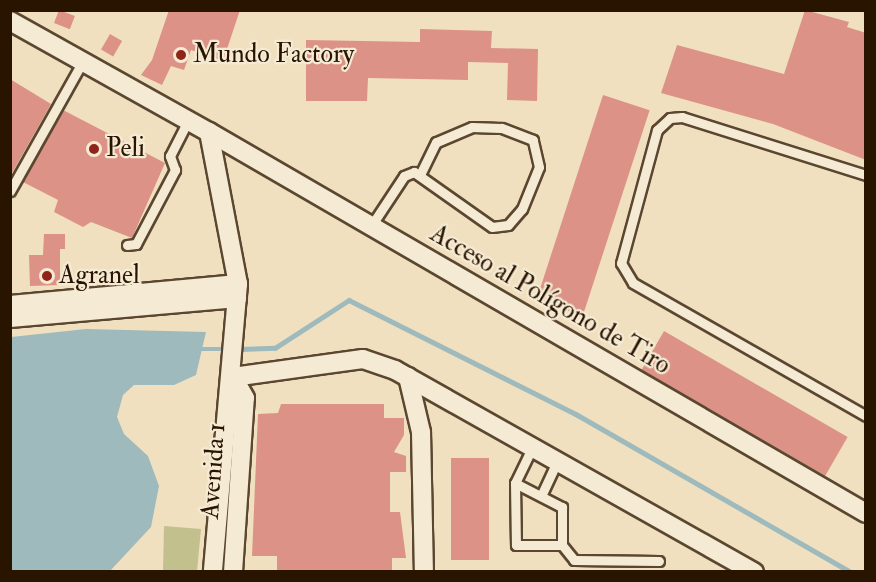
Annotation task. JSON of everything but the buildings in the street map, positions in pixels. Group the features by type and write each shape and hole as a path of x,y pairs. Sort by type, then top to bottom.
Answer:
{"street":[{"name":"Acceso al Polígono de Tiro","path":"10,21 209,132 866,513"},
{"path":"209,132 237,302 233,373 363,359 408,377 533,445 754,572"},
{"path":"10,304 237,302"},
{"path":"10,318 237,302"},
{"name":"Avenida 1","path":"213,572 225,399 233,373"},
{"name":"Avenida 1","path":"232,572 245,398 233,373"},
{"path":"408,377 421,432 424,572"}],"lane":[{"path":"10,191 83,61"},
{"path":"866,175 682,117 670,118 657,130 621,264 633,283 866,416"},
{"path":"127,245 136,244 175,170 170,156 188,121"},
{"path":"371,226 404,176 422,173 492,227 508,225 522,209 539,167 532,140 501,128 472,127 436,142 422,173"},
{"path":"533,445 516,483 516,545 562,545"},
{"path":"541,496 559,460"},
{"path":"516,483 562,507 562,545 574,560 659,561"}],"shaded area":[{"path":"164,526 201,529 197,571 163,571"}],"water":[{"path":"86,329 206,332 196,375 174,385 134,385 123,395 117,417 124,434 148,456 159,486 151,527 110,571 11,571 11,337"}],"waterway":[{"path":"238,349 275,348 349,300 576,414 851,572"},
{"path":"202,349 230,349"}],"place":[{"name":"Mundo Factory","path":"181,55"},
{"name":"Peli","path":"94,149"},
{"name":"Agranel","path":"47,276"}]}
